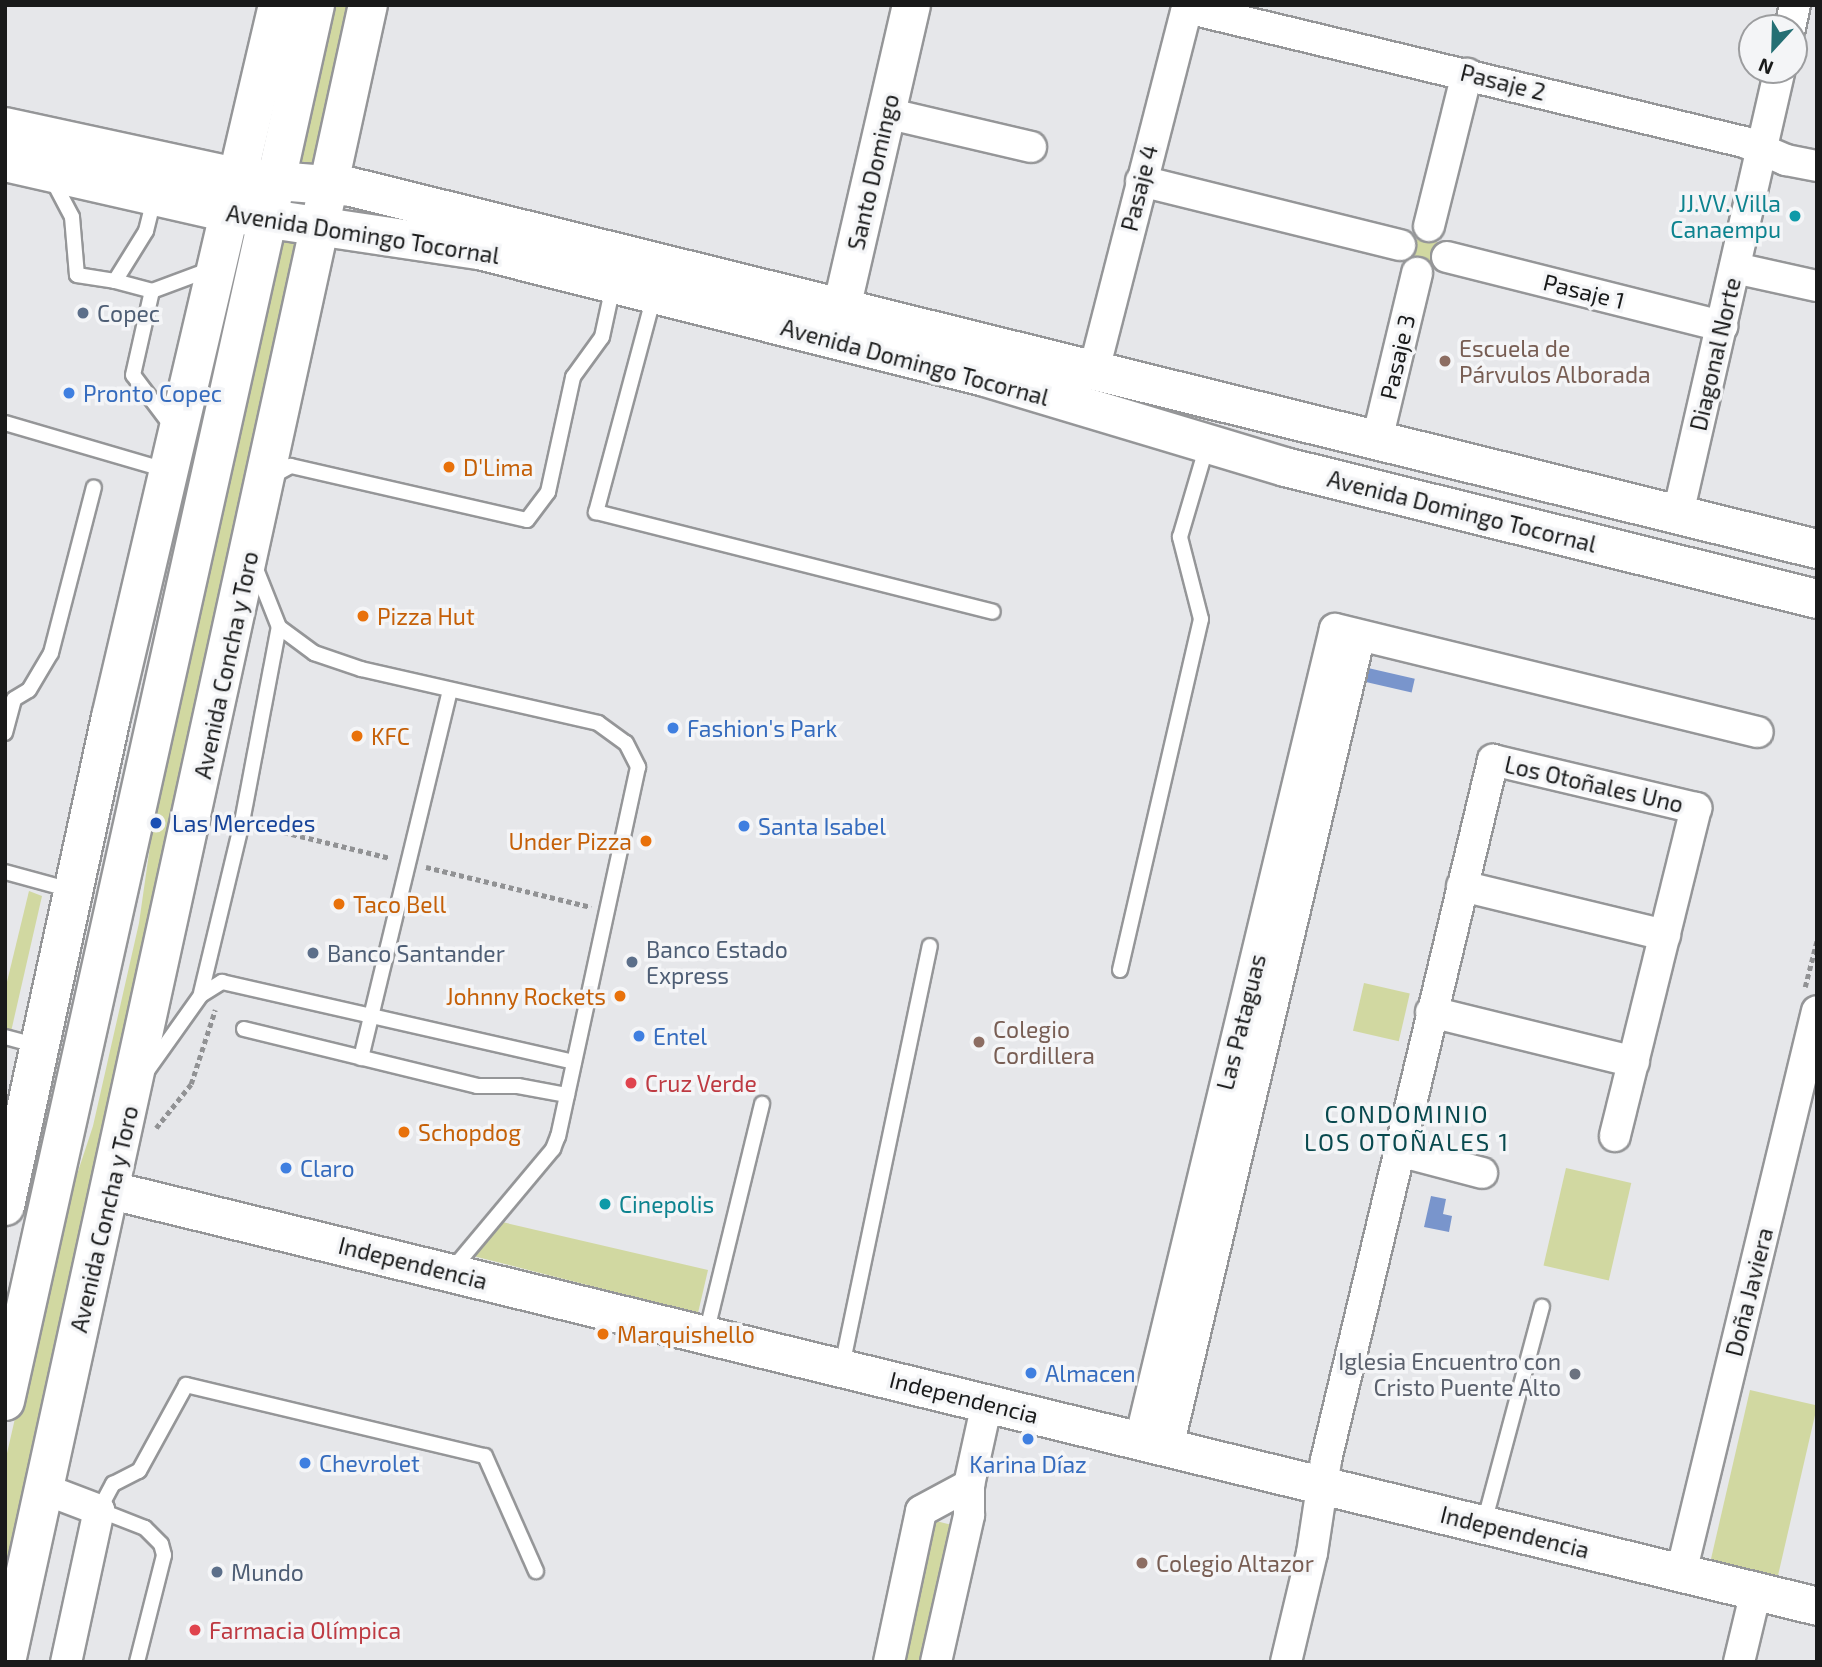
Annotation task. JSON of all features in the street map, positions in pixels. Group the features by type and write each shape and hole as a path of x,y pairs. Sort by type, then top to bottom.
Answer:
{"main road":[{"path":"5,1401 184,582 267,218 249,190 278,5"},
{"path":"111,1190 52,1186 5,1206 23,1041 74,891 111,717 215,267 249,190 315,5"},
{"name":"Avenida Concha y Toro","path":"6,1662 133,1092 251,550 327,183 368,5"},
{"name":"Avenida Domingo Tocornal","path":"5,127 249,190"},
{"name":"Avenida Domingo Tocornal","path":"5,162 155,196 327,183 838,323 985,377 1202,444 1803,596"},
{"name":"Avenida Domingo Tocornal","path":"267,218 479,250 654,294 838,323 1094,370 1810,547"},
{"path":"1202,444 1198,419 1209,399"},
{"path":"1462,511 1462,487 1474,464"},
{"path":"1747,582 1763,559 1758,534"},
{"path":"1803,596 1787,567 1810,547"},
{"path":"111,717 184,582"},
{"path":"82,1049 104,1079 133,1092"}],"street":[{"name":"Santo Domingo","path":"838,323 911,5"},
{"name":"Pasaje 2","path":"1187,8 1467,74 1817,166"},
{"name":"Pasaje 4","path":"1094,370 1187,8"},
{"path":"1429,226 1467,74"},
{"name":"Diagonal Norte","path":"1678,514 1777,84"},
{"path":"886,113 1031,147"},
{"path":"1141,181 1400,245"},
{"path":"1429,226 1443,234 1447,257 1438,269 1417,273 1401,259 1400,245 1414,227 1429,226"},
{"name":"Pasaje 1","path":"1447,257 1722,326"},
{"path":"1735,268 1817,286"},
{"name":"Pasaje 3","path":"1377,440 1417,273"},
{"name":"Las Pataguas","path":"1154,1444 1335,629 1758,732"},
{"name":"Los Otoñales Uno","path":"1286,1662 1324,1485 1326,1460 1493,760 1696,808 1615,1136"},
{"path":"1462,886 1665,935"},
{"name":"Doña Javiera","path":"1681,1573 1810,1003"},
{"path":"1431,1012 1634,1062"},
{"path":"1399,1151 1482,1173"},
{"name":"Independencia","path":"111,1190 1817,1606"},
{"path":"936,1662 969,1515 969,1485 987,1403"},
{"path":"888,1662 921,1511 969,1485"},
{"path":"44,1489 99,1510 66,1662"},
{"path":"1739,1662 1756,1591"}],"lane":[{"path":"48,172 72,216 77,275 152,291 215,267"},
{"path":"115,281 146,231 155,196"},
{"path":"265,480 291,466 527,520 548,492 573,376 602,337 613,284"},
{"path":"152,291 133,375 176,432"},
{"path":"654,294 596,512 993,612"},
{"path":"5,423 167,470"},
{"path":"1120,970 1201,619 1180,537 1202,444"},
{"path":"5,733 14,699 29,690 51,653 94,487"},
{"path":"251,550 279,627 332,661 450,691 598,723 626,743 638,768 553,1149 450,1272"},
{"name":"Avenida Concha y Toro","path":"201,995 242,822 279,627"},
{"path":"362,1058 450,691"},
{"path":"5,872 74,891"},
{"path":"842,1368 930,946"},
{"path":"133,1092 201,995 222,982 372,1013 574,1062"},
{"path":"244,1029 477,1086 518,1086 567,1095"},
{"path":"706,1334 762,1104"},
{"path":"1484,1525 1542,1307"},
{"path":"137,1662 164,1555 162,1544 145,1528 99,1510 113,1484 139,1471 179,1392 194,1384 485,1456 536,1571"}],"path":[{"path":"1810,1003 1817,940"}],"green space":[{"path":"325,5 351,5 287,284 242,518 5,1571 5,1462 57,1235 93,1126 139,923 179,644"},
{"path":"1426,236 1436,240 1440,250 1436,260 1426,264 1416,260 1412,250 1416,240"},
{"path":"29,891 42,896 5,1058 5,990"},
{"path":"1364,983 1410,994 1399,1041 1353,1031"},
{"path":"1566,1168 1631,1183 1609,1281 1544,1265"},
{"path":"502,1222 708,1270 698,1313 473,1256"},
{"path":"1750,1390 1817,1405 1777,1578 1710,1562"},
{"path":"932,1520 956,1526 922,1662 897,1661"}],"water":[{"path":"1368,668 1415,679 1412,692 1365,682"},
{"path":"1431,1196 1446,1199 1443,1214 1452,1216 1449,1232 1424,1227"}],"place":[{"name":"JJ.VV. Villa Canaempu","path":"1795,216"},
{"name":"Copec","path":"83,313"},
{"name":"Escuela de Párvulos Alborada","path":"1445,361"},
{"name":"Pronto Copec","path":"69,393"},
{"name":"D'Lima","path":"449,467"},
{"name":"Pizza Hut","path":"363,616"},
{"name":"Fashion's Park","path":"673,728"},
{"name":"KFC","path":"357,736"},
{"name":"Las Mercedes","path":"156,823"},
{"name":"Santa Isabel","path":"744,826"},
{"name":"Under Pizza","path":"646,841"},
{"name":"Taco Bell","path":"339,904"},
{"name":"Banco Santander","path":"313,953"},
{"name":"Banco Estado Express","path":"632,962"},
{"name":"Johnny Rockets","path":"620,996"},
{"name":"Entel","path":"639,1036"},
{"name":"Colegio Cordillera","path":"979,1042"},
{"name":"Cruz Verde","path":"631,1083"},
{"name":"Schopdog","path":"404,1132"},
{"name":"Claro","path":"286,1168"},
{"name":"Cinepolis","path":"605,1204"},
{"name":"Marquishello","path":"603,1334"},
{"name":"Almacen","path":"1031,1373"},
{"name":"Iglesia Encuentro con Cristo Puente Alto","path":"1575,1374"},
{"name":"Karina Díaz","path":"1028,1439"},
{"name":"Chevrolet","path":"305,1463"},
{"name":"Colegio Altazor","path":"1142,1563"},
{"name":"Mundo","path":"217,1572"},
{"name":"Farmacia Olímpica","path":"195,1630"}],"district":[{"name":"CONDOMINIO LOS OTOÑALES 1","path":"1407,1128"}]}
